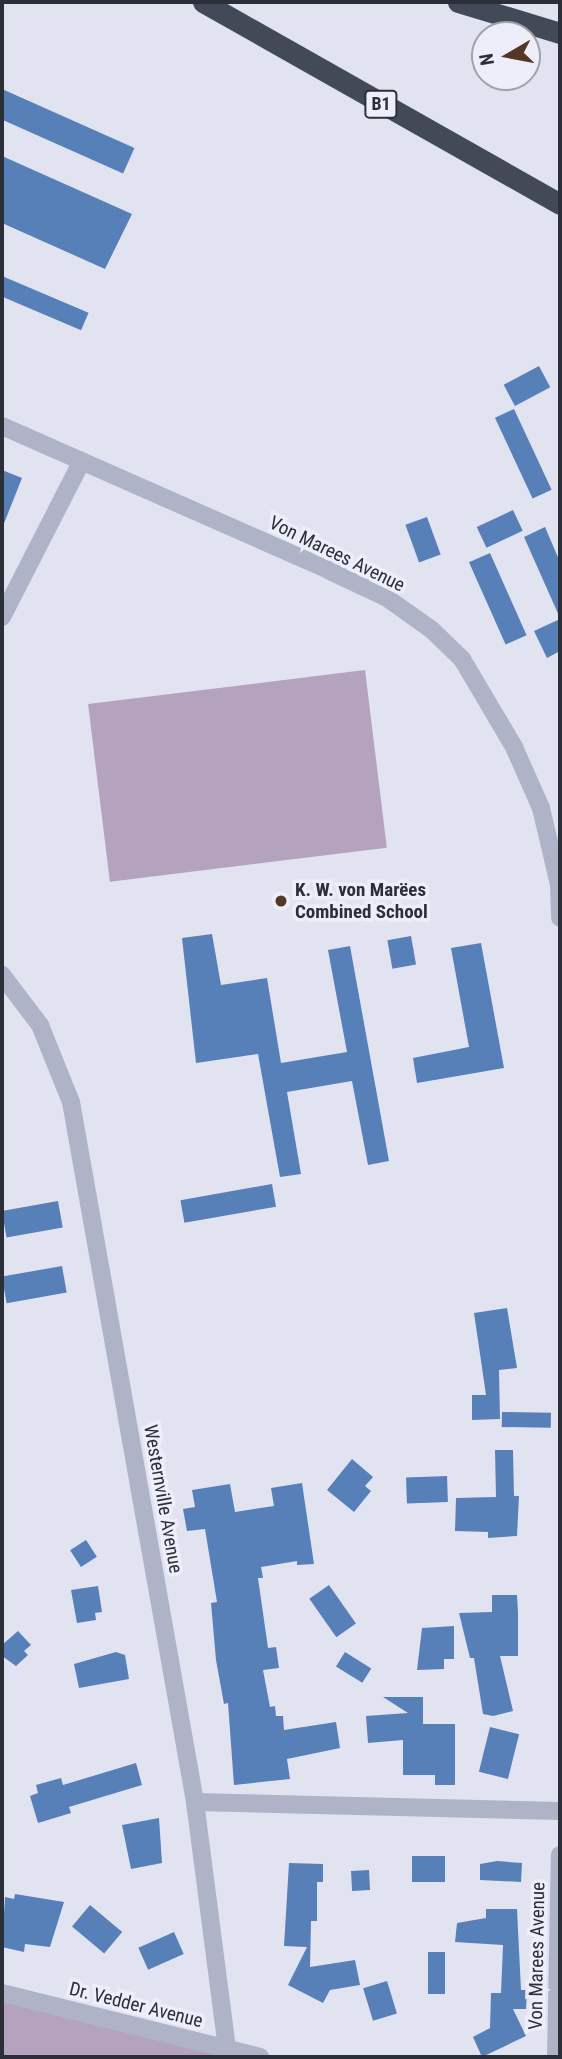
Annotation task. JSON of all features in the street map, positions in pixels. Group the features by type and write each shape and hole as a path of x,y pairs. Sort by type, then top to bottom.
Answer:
{"highway":[{"name":"B1","path":"203,2 560,204"},
{"path":"458,2 560,33"}],"street":[{"name":"Von Marees Avenue","path":"2,426 375,593 432,630 462,659 514,747 541,808 559,885 560,918"},
{"path":"2,617 82,461"},
{"name":"Westernville Avenue","path":"2,975 40,1025 71,1102 195,1802 227,2050"},
{"path":"195,1802 560,1811"},
{"name":"Von Marees Avenue","path":"556,2057 560,1855"},
{"name":"Dr. Vedder Avenue","path":"2,1993 260,2057"}],"shaded area":[{"path":"365,670 387,848 110,882 88,704"},
{"path":"2,1993 260,2057 2,2057"}],"building":[{"path":"2,89 134,148 123,174 2,120"},
{"path":"2,156 132,214 105,269 2,223"},
{"path":"2,276 89,313 81,330 2,297"},
{"path":"539,366 550,387 515,406 504,385"},
{"path":"514,409 552,490 533,499 495,418"},
{"path":"2,470 22,478 3,526 2,526"},
{"path":"513,510 523,531 486,548 477,527"},
{"path":"427,517 441,555 419,562 405,525"},
{"path":"545,527 560,562 560,618 524,537"},
{"path":"490,553 527,635 506,645 469,562"},
{"path":"560,619 560,651 547,658 534,631"},
{"path":"212,934 221,985 267,978 281,1063 347,1052 328,950 350,946 389,1161 368,1165 352,1081 287,1092 301,1174 280,1177 258,1054 196,1063 182,938"},
{"path":"411,936 416,965 392,969 387,940"},
{"path":"481,943 504,1068 417,1083 413,1058 469,1047 451,948"},
{"path":"272,1184 276,1207 184,1223 180,1200"},
{"path":"58,1201 63,1228 7,1237 2,1211"},
{"path":"62,1266 67,1293 7,1303 2,1277"},
{"path":"507,1308 517,1368 499,1370 500,1419 472,1420 472,1395 486,1395 474,1313"},
{"path":"502,1412 551,1413 551,1428 502,1427"},
{"path":"495,1450 513,1450 514,1496 519,1496 517,1536 488,1538 488,1532 455,1531 456,1498 496,1497"},
{"path":"352,1459 373,1477 365,1486 371,1491 354,1512 327,1490"},
{"path":"447,1476 448,1502 407,1503 406,1477"},
{"path":"302,1483 314,1564 297,1565 297,1561 261,1567 263,1578 258,1578 268,1648 276,1647 279,1668 263,1670 270,1707 275,1706 276,1716 283,1716 284,1730 336,1722 340,1748 287,1759 290,1779 234,1785 228,1703 224,1704 216,1660 211,1603 217,1602 205,1529 187,1531 183,1509 195,1507 192,1490 230,1484 235,1512 274,1506 271,1488"},
{"path":"86,1540 97,1557 81,1567 70,1550"},
{"path":"329,1585 356,1624 336,1637 309,1599"},
{"path":"98,1586 102,1612 95,1613 96,1620 77,1623 71,1590"},
{"path":"492,1595 517,1595 518,1613 518,1656 500,1656 513,1711 493,1716 483,1714 474,1658 470,1658 459,1613 492,1612"},
{"path":"454,1626 454,1659 444,1659 444,1669 417,1670 422,1628"},
{"path":"18,1631 31,1645 24,1651 28,1655 16,1666 2,1656 2,1645"},
{"path":"116,1652 125,1655 129,1679 79,1688 74,1664"},
{"path":"345,1652 371,1668 362,1683 336,1666"},
{"path":"383,1697 423,1697 423,1724 455,1724 455,1785 435,1785 435,1775 403,1775 403,1740 368,1743 366,1716 408,1713"},
{"path":"490,1727 519,1734 508,1779 479,1772"},
{"path":"136,1763 142,1785 69,1807 71,1813 38,1823 30,1796 38,1793 36,1785 61,1778 63,1785"},
{"path":"159,1818 162,1863 131,1869 122,1825"},
{"path":"412,1856 445,1856 445,1882 412,1882"},
{"path":"497,1861 522,1863 521,1882 480,1880 480,1864"},
{"path":"289,1863 323,1864 323,1882 317,1882 317,1921 311,1921 310,1967 355,1960 360,1985 330,1990 323,2003 288,1985 307,1947 284,1946"},
{"path":"369,1870 370,1890 352,1891 351,1871"},
{"path":"15,1894 64,1902 50,1947 25,1944 24,1952 2,1947 5,1897 14,1899"},
{"path":"90,1905 122,1932 104,1953 72,1926"},
{"path":"486,1909 517,1909 521,1990 527,1990 526,2009 513,2009 526,2036 482,2057 473,2037 490,2028 491,1993 501,1993 503,1945 455,1942 457,1923 486,1918"},
{"path":"174,1932 184,1954 148,1970 138,1948"},
{"path":"428,1952 445,1952 445,1994 428,1994"},
{"path":"387,1981 397,2014 373,2021 363,1988"}],"place":[{"name":"K. W. von Marëes Combined School","path":"281,901"}]}
